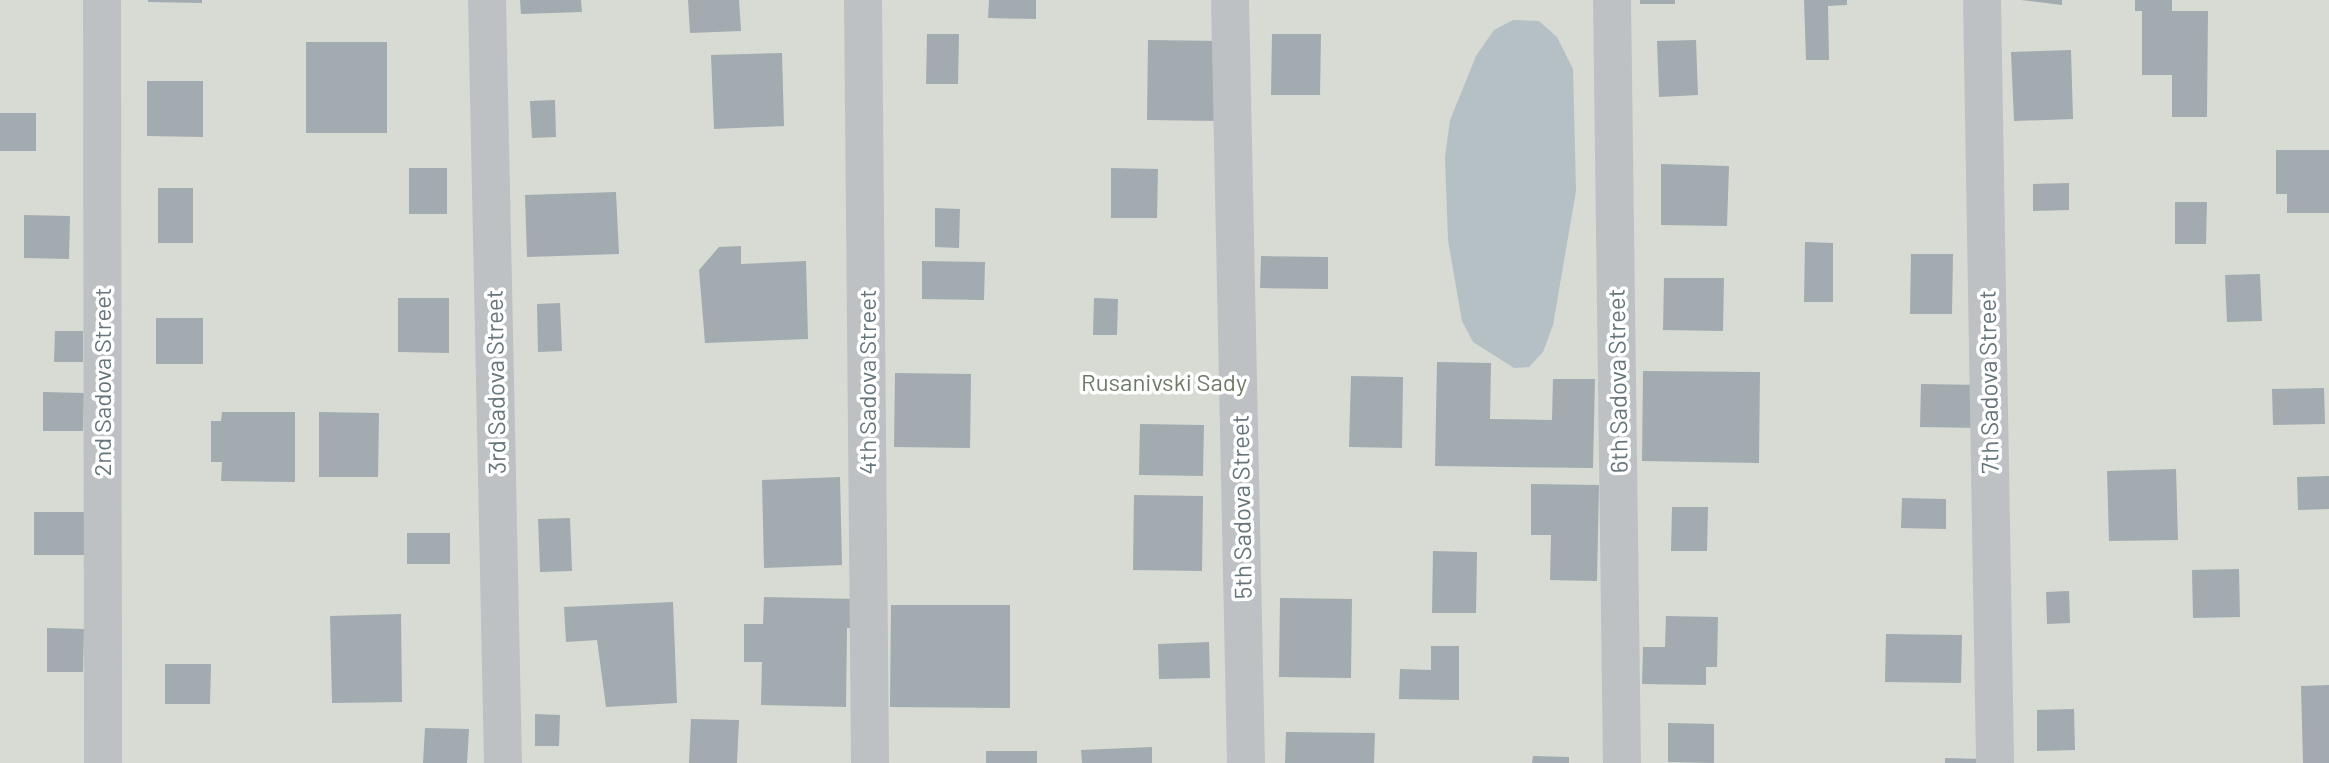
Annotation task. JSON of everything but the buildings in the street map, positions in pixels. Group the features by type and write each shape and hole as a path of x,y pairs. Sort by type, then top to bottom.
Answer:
{"street":[{"name":"2nd Sadova Street","path":"102,0 103,763"},
{"name":"3rd Sadova Street","path":"487,0 503,763"},
{"name":"4th Sadova Street","path":"863,0 870,763"},
{"name":"5th Sadova Street","path":"1230,0 1246,763"},
{"name":"6th Sadova Street","path":"1612,0 1622,763"},
{"name":"7th Sadova Street","path":"1982,0 1995,763"}],"green space":[{"name":"Rusanivski Sady","path":"0,0 2329,0 2329,763 0,763"}],"shaded area":[{"path":"1513,20 1539,21 1557,37 1573,69 1576,191 1553,325 1543,352 1529,367 1514,368 1473,342 1462,321 1448,240 1445,157 1450,120 1476,56 1494,30"}]}
